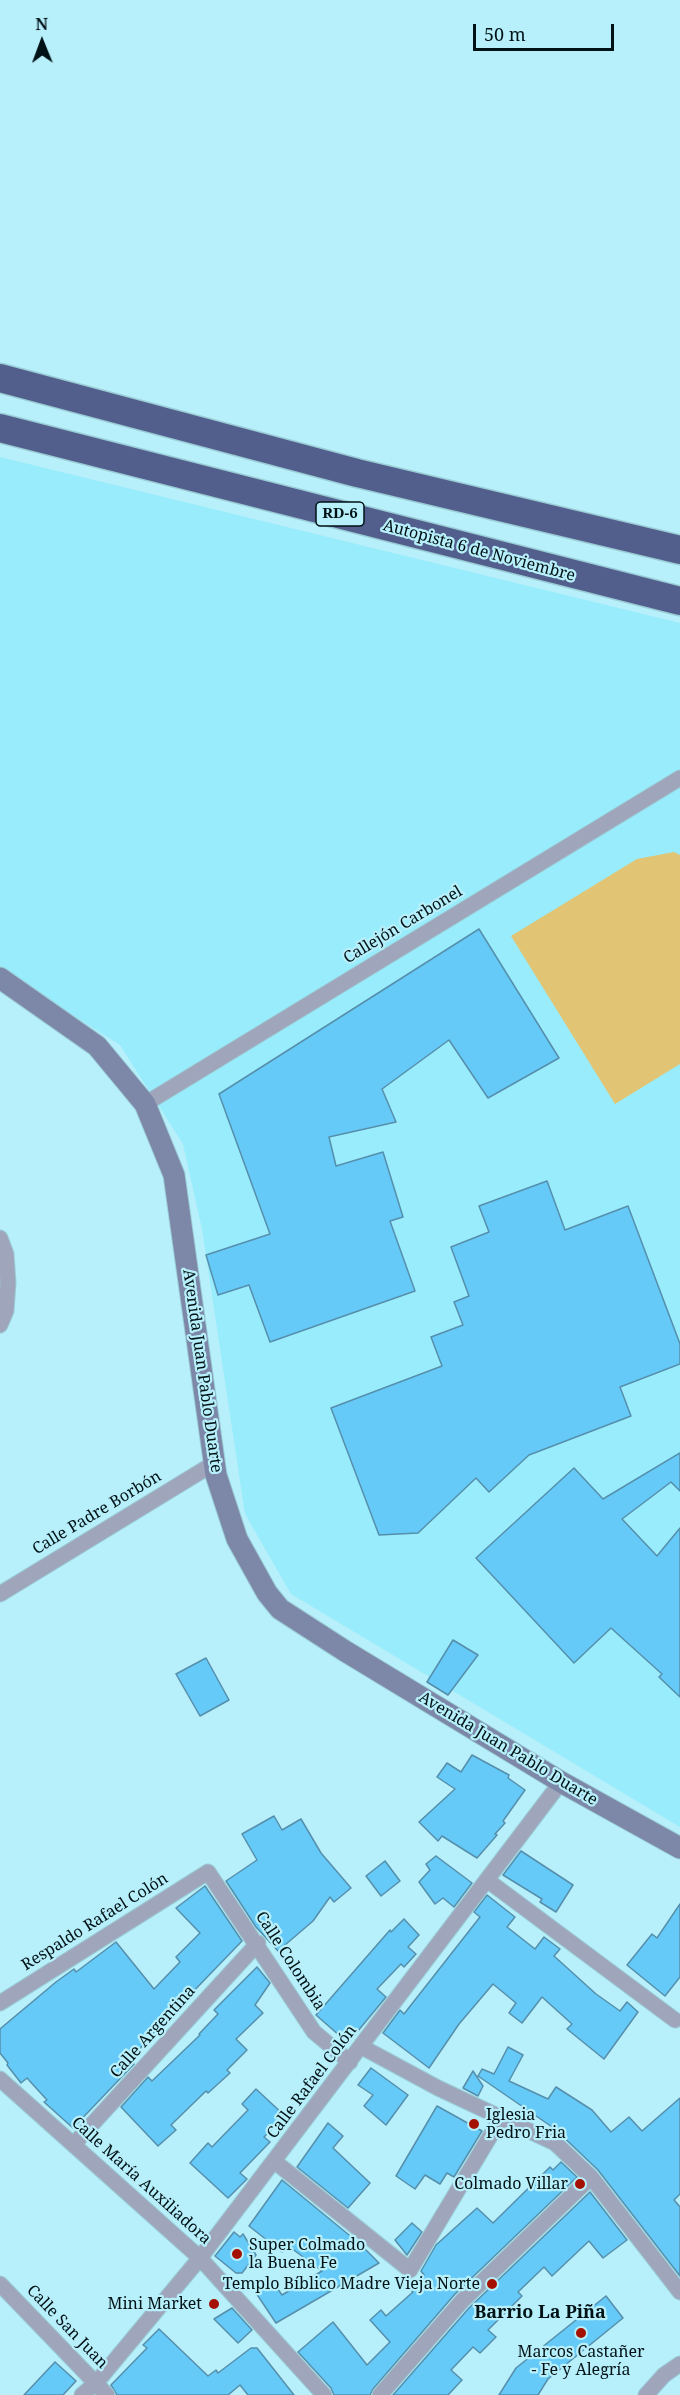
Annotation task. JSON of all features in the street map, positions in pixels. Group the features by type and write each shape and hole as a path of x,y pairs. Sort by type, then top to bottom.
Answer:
{"highway":[{"path":"0,378 357,473 680,550"},
{"name":"Autopista 6 de Noviembre","path":"0,428 680,601"}],"main road":[{"name":"Avenida Juan Pablo Duarte","path":"0,978 97,1046 145,1104 174,1175 213,1464 237,1539 255,1576 280,1609 561,1782 680,1848"}],"street":[{"name":"Callejón Carbonel","path":"145,1104 680,778"},
{"path":"0,1238 6,1254 8,1283 6,1311 0,1325"},
{"name":"Calle Padre Borbón","path":"0,1594 213,1464"},
{"name":"Calle Rafael Colón","path":"82,2395 96,2383 200,2258 561,1782"},
{"name":"Calle Colombia","path":"208,1872 258,1943 314,2031 350,2062"},
{"name":"Respaldo Rafael Colón","path":"0,2003 208,1872"},
{"path":"487,1880 675,2020"},
{"name":"Calle Argentina","path":"74,2144 258,1943"},
{"path":"362,2047 438,2088 555,2144 591,2177 680,2292"},
{"name":"Calle María Auxiliadora","path":"0,2079 200,2258 324,2395"},
{"path":"274,2161 410,2270 501,2118"},
{"path":"380,2395 462,2301 591,2177"},
{"name":"Calle San Juan","path":"0,2284 107,2395"},
{"path":"646,2395 664,2375 680,2364"}],"shaded area":[{"path":"0,457 680,623 680,1827 291,1594 245,1514 202,1229 183,1144 120,1045 0,969"},
{"path":"674,852 680,855 680,1064 615,1104 511,936 637,859"}],"building":[{"path":"479,929 559,1058 488,1098 449,1040 382,1089 396,1122 329,1137 336,1166 383,1152 403,1217 390,1221 415,1291 270,1342 249,1285 218,1295 206,1255 270,1234 219,1094"},
{"path":"547,1181 565,1230 628,1206 680,1344 680,1364 620,1387 631,1416 529,1455 489,1492 476,1478 418,1533 379,1535 331,1408 442,1366 431,1337 463,1325 454,1302 469,1296 451,1247 489,1232 479,1206"},
{"path":"680,1453 680,1491 671,1482 622,1519 657,1556 680,1528 680,1697 659,1677 662,1674 611,1628 574,1663 476,1558 574,1468 603,1499"},
{"path":"453,1640 478,1655 448,1695 427,1682"},
{"path":"206,1658 229,1700 200,1716 176,1674"},
{"path":"472,1755 509,1775 508,1778 525,1790 503,1821 505,1823 495,1834 497,1835 477,1858 442,1836 438,1841 419,1822 455,1789 437,1777 447,1763 461,1772"},
{"path":"274,1816 282,1830 301,1819 321,1853 351,1888 334,1902 330,1897 313,1921 278,1951 256,1927 226,1881 257,1860 242,1834"},
{"path":"521,1851 573,1885 556,1912 540,1902 542,1899 503,1875"},
{"path":"436,1856 472,1883 454,1907 443,1898 435,1904 419,1882 430,1870 426,1864"},
{"path":"385,1861 400,1881 381,1896 366,1876"},
{"path":"205,1886 242,1941 157,2029 130,2060 134,2064 73,2128 44,2102 47,2100 27,2078 21,2083 7,2065 8,2063 0,2053 0,2029 56,1982 74,1969 76,1972 116,1942 154,1989 180,1962 176,1957 200,1933 176,1908"},
{"path":"487,1895 515,1917 507,1927 535,1949 544,1937 560,1949 554,1956 596,1994 620,2011 627,2002 638,2012 604,2059 567,2029 572,2024 542,1997 522,2023 509,2013 516,2003 493,1984 459,2024 429,2068 383,2033 400,2010 404,2014 480,1917 474,1912"},
{"path":"680,1904 680,1977 665,1996 627,1965 652,1934 657,1938"},
{"path":"404,1919 419,1935 408,1947 416,1954 404,1967 401,1964 377,1989 386,1997 348,2043 316,2015 390,1930 391,1932"},
{"path":"257,1967 270,1983 255,2005 263,2013 236,2039 247,2050 227,2070 230,2073 208,2093 206,2091 171,2125 176,2130 158,2146 121,2107 148,2077 152,2081 200,2035 218,2014 214,2010"},
{"path":"508,2047 523,2055 509,2081 548,2099 556,2087 592,2110 611,2132 629,2117 642,2131 680,2098 680,2194 674,2200 680,2207 680,2276 598,2170 555,2129 478,2076 482,2069 494,2074"},
{"path":"371,2068 408,2095 386,2125 364,2106 373,2095 358,2085"},
{"path":"473,2071 483,2086 478,2096 463,2088"},
{"path":"256,2089 285,2116 264,2137 270,2142 240,2173 247,2179 228,2198 190,2163 208,2143 212,2147 248,2110 242,2104"},
{"path":"437,2106 482,2131 454,2177 447,2173 440,2184 425,2175 415,2189 396,2176"},
{"path":"328,2123 343,2136 333,2148 370,2183 348,2208 297,2167"},
{"path":"561,2162 577,2177 455,2294 370,2395 334,2395 331,2388 298,2352 333,2322 367,2365 390,2342 370,2320 381,2310 386,2316 413,2292 409,2288 424,2275 421,2271 436,2245 477,2208 493,2223 550,2167 553,2170"},
{"path":"282,2180 360,2244 379,2263 276,2323 256,2293 273,2282 282,2295 322,2271 287,2245 282,2252 249,2226"},
{"path":"590,2192 627,2240 603,2258 589,2241 552,2276 544,2267 518,2292 522,2296 488,2330 496,2337 480,2353 473,2347 451,2370 462,2380 448,2395 393,2395 469,2308"},
{"path":"412,2223 422,2232 407,2255 395,2240"},
{"name":"Super Colmado la Buena Fe","path":"234,2232 240,2237 243,2234 256,2255 242,2273 236,2273 215,2256"},
{"name":"Marcos Castañer - Fe y Alegría","path":"606,2296 623,2318 548,2379 538,2395 499,2395 516,2368"},
{"path":"232,2308 252,2330 238,2343 214,2319"},
{"path":"159,2329 208,2376 216,2370 218,2373 251,2348 257,2348 294,2395 248,2395 240,2385 228,2395 117,2395 111,2385 147,2348 143,2345"},
{"path":"55,2362 76,2381 63,2395 24,2395"}],"place":[{"name":"Iglesia Pedro Fria","path":"474,2124"},
{"name":"Colmado Villar","path":"580,2184"},
{"name":"Super Colmado la Buena Fe","path":"237,2254"},
{"name":"Templo Bíblico Madre Vieja Norte","path":"492,2284"},
{"name":"Mini Market","path":"214,2304"},
{"name":"Marcos Castañer - Fe y Alegría","path":"581,2333"}],"district":[{"name":"Barrio La Piña","path":"540,2313"}]}
